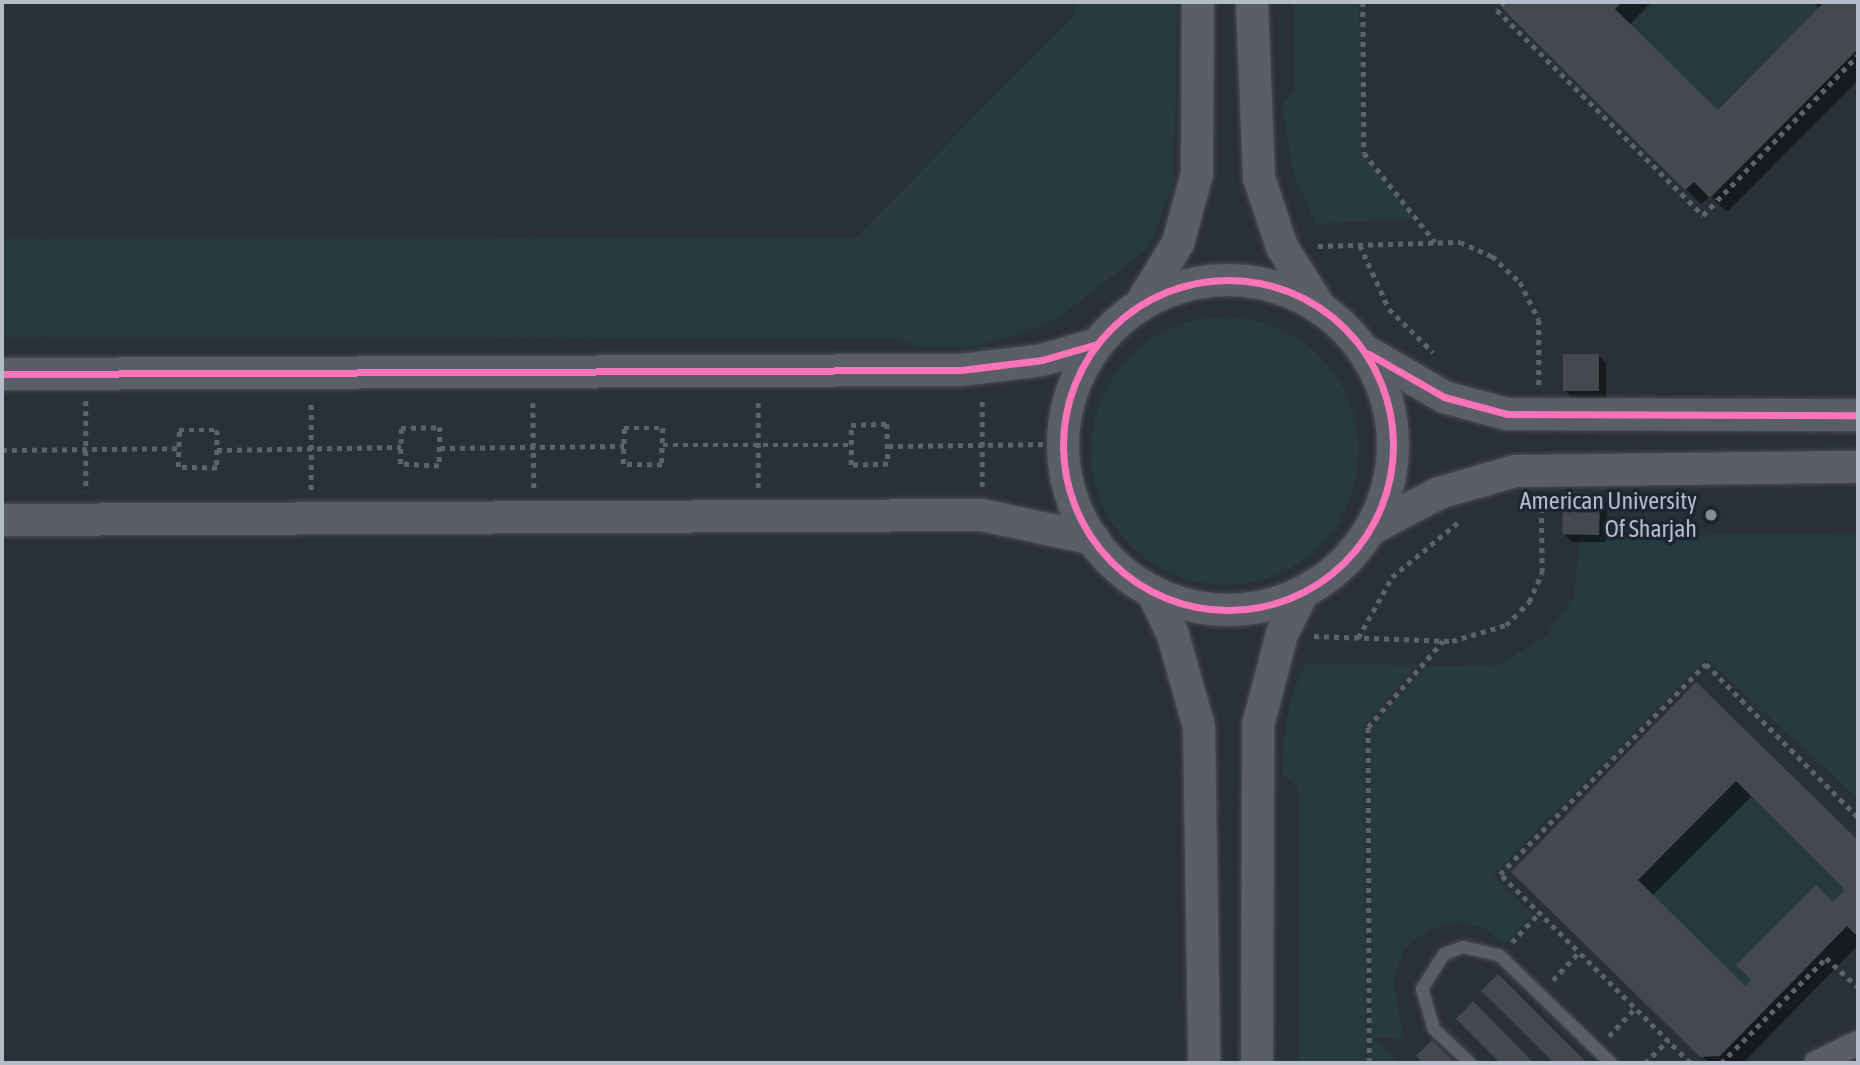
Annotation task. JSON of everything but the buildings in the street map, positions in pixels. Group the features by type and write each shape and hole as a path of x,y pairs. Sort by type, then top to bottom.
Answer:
{"street":[{"path":"1198,2 1197,174 1178,243 1140,305 1097,344 1072,390 1063,444 1071,494 1093,539 1152,591 1185,669 1199,727 1204,1063"},
{"path":"1252,2 1253,141 1282,247 1322,310 1360,347 1444,397 1540,416 1858,415"},
{"path":"1140,305 1175,288 1232,280 1279,288 1322,310"},
{"path":"2,374 983,369 1097,344"},
{"path":"1152,591 1227,610 1303,592 1340,565 1369,530 1385,495 1392,437 1379,381 1360,347"},
{"path":"1536,482 1540,416"},
{"path":"1369,530 1464,483 1858,467"},
{"path":"2,520 982,515 1093,539"},
{"path":"1257,1063 1258,725 1282,634 1303,592"},
{"path":"1816,1063 1858,1043"}],"lane":[{"path":"1469,1063 1434,1029 1422,989 1444,954 1463,947 1499,955 1611,1063"}],"path":[{"path":"1363,2 1364,153 1436,243"},
{"path":"1505,2 1497,10 1703,215 1858,55"},
{"path":"1282,247 1436,243 1477,248 1520,282 1539,320 1540,416"},
{"path":"1360,245 1389,309 1439,357"},
{"path":"982,515 983,369"},
{"path":"758,371 758,516"},
{"path":"532,372 534,517"},
{"path":"310,519 312,373"},
{"path":"86,374 86,519"},
{"path":"1528,384 1539,384"},
{"path":"887,424 888,446 888,464 851,465 851,425 887,424"},
{"path":"401,428 440,428 440,448 439,466 400,464 401,428"},
{"path":"624,428 663,428 663,445 662,465 623,464 624,428"},
{"path":"179,430 217,430 217,450 217,468 178,467 179,430"},
{"path":"888,446 1063,444"},
{"path":"663,445 851,445"},
{"path":"440,448 624,446"},
{"path":"217,450 401,447"},
{"path":"2,450 179,448"},
{"path":"1282,634 1443,641 1489,635 1529,602 1542,573 1541,494 1536,482"},
{"path":"1358,638 1373,606 1416,551 1474,513"},
{"path":"1369,1063 1368,727 1443,641"},
{"path":"1690,1063 1500,874 1706,664 1858,817"},
{"path":"1499,955 1539,913"},
{"path":"1540,993 1579,953"},
{"path":"1721,1063 1826,958 1858,987"},
{"path":"1596,1049 1635,1008"},
{"path":"1645,1063 1668,1040"}],"green space":[{"path":"1074,2 1177,2 1174,183 1150,246 1060,317 1026,332 974,347 920,348 897,338 2,337 2,239 855,238 1074,16"},
{"path":"1294,2 1359,2 1361,153 1414,219 1316,224 1294,175 1282,105 1295,91"},
{"path":"1622,2 1824,2 1718,110 1615,9"},
{"path":"1225,317 1264,323 1288,333 1310,348 1328,366 1343,388 1353,412 1359,451 1353,490 1343,514 1328,536 1310,554 1288,569 1264,579 1225,585 1186,579 1162,569 1140,554 1122,536 1107,514 1097,490 1091,451 1097,412 1107,388 1122,366 1140,348 1162,333 1186,323"},
{"path":"1858,533 1858,798 1706,659 1493,875 1533,915 1503,945 1485,928 1457,922 1429,929 1405,948 1393,978 1404,1039 1373,1038 1399,1063 1372,1063 1371,728 1427,666 1499,665 1545,637 1574,596 1580,536"},
{"path":"1306,664 1418,665 1364,726 1366,1063 1299,1063 1298,788 1283,775 1282,756 1290,699"},
{"path":"1736,781 1845,890 1833,902 1815,885 1736,965 1751,980 1745,986 1638,880"}],"cycle path":[{"path":"1228,280 1276,287 1291,293 1319,308 1344,329 1365,354 1380,382 1386,397 1393,445 1386,493 1380,508 1365,536 1344,561 1319,582 1291,597 1276,603 1228,610 1180,603 1165,597 1137,582 1112,561 1091,536 1076,508 1070,493 1063,445 1070,397 1076,382 1091,354 1112,329 1137,308 1165,293 1180,287 1228,280"},
{"path":"2,374 961,370 1042,360 1097,344"},
{"path":"1369,354 1444,397 1507,414 1858,415"}],"place":[{"name":"American University Of Sharjah","path":"1711,515"}]}
